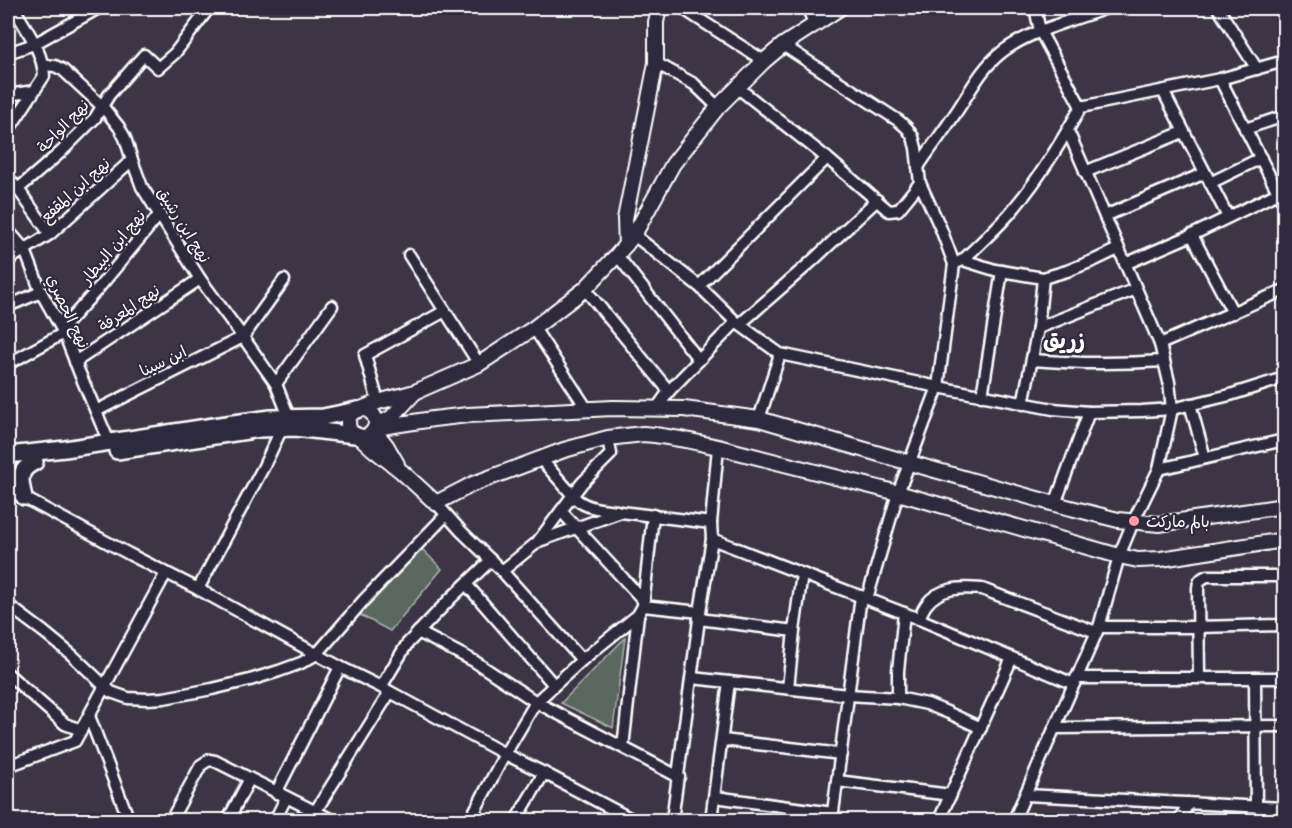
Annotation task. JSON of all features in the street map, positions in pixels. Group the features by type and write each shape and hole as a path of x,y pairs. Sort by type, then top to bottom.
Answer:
{"main road":[{"path":"8,465 172,444 359,410"},
{"path":"8,455 65,449 233,423 286,423 357,436"},
{"path":"24,498 20,483 21,475 27,465 35,462"}],"street":[{"path":"8,131 44,76 44,65 14,8"},
{"path":"8,53 34,44 99,8"},
{"name":"نهج الواحة","path":"18,189 61,152 95,117 109,95 144,55 158,68 175,53 208,8"},
{"path":"659,8 656,22 656,63 626,219 626,245 699,360"},
{"path":"682,8 764,61"},
{"path":"807,8 814,24"},
{"path":"582,660 502,571 436,503 349,428 349,420 353,412 378,402 415,392 479,364 534,328 585,289 626,245 673,164 718,106 783,45 840,8"},
{"path":"1035,8 1040,31 1081,107"},
{"path":"918,167 956,114 980,74 1003,50 1040,31 1107,8"},
{"path":"1218,8 1257,69"},
{"path":"783,45 907,128 916,148 920,183 959,262 1043,278 1077,267 1118,249"},
{"path":"1081,107 1220,79 1284,61"},
{"path":"656,63 694,84 718,106"},
{"name":"نهج ابن رشيق","path":"44,65 55,66 63,70 120,126 142,187 200,279 276,384 284,401 286,423"},
{"path":"1220,79 1245,129 1281,191 1284,204"},
{"path":"737,87 827,158 885,209 894,212 898,210 920,183"},
{"path":"8,95 34,91"},
{"path":"1163,91 1228,217"},
{"path":"715,797 832,817 848,694 864,598 898,494 938,387 959,262 1014,209 1033,185 1081,107"},
{"path":"1245,129 1284,116"},
{"path":"1014,820 1098,630 1119,556 1159,469 1172,409 1169,382 1160,344 1068,131"},
{"path":"1086,172 1183,132"},
{"path":"699,286 827,158"},
{"path":"1105,216 1261,158"},
{"name":"نهج ابن المقفع","path":"8,260 50,234 132,160"},
{"path":"8,178 50,234"},
{"path":"1125,264 1192,235 1281,191"},
{"path":"657,408 669,391 738,323 811,262 877,200"},
{"name":"نهج ابن البيطار","path":"8,364 64,333 66,324 160,214"},
{"name":"نهج الحصري","path":"8,230 25,250 41,292 64,333 109,442"},
{"path":"1192,235 1233,313"},
{"path":"626,245 699,286 738,323 780,354 982,396 1053,410 1132,412 1172,409 1284,378"},
{"path":"409,255 479,364"},
{"path":"982,396 1002,271"},
{"path":"1023,404 1033,360 1043,278"},
{"name":"نهج المعرفة","path":"75,362 200,279"},
{"path":"243,338 284,280"},
{"path":"585,289 669,391"},
{"path":"1038,328 1136,289"},
{"path":"1160,344 1284,291"},
{"path":"8,306 41,292"},
{"path":"276,384 332,306"},
{"path":"378,402 365,355 445,311"},
{"path":"534,328 587,409"},
{"name":"ابن سينا","path":"96,411 243,338"},
{"path":"759,419 780,354"},
{"path":"1033,360 1127,364 1164,361"},
{"path":"357,436 367,436 391,418 415,392"},
{"path":"1190,404 1204,458"},
{"path":"375,428 468,415 587,409 657,408 722,413 759,419 1118,520 1159,524 1284,506"},
{"path":"359,410 369,411 375,418 375,428 401,471"},
{"path":"1055,504 1089,412"},
{"path":"198,589 286,423"},
{"path":"436,503 473,484 540,458 608,438 643,434 718,447 1138,560 1161,559 1284,540"},
{"path":"502,571 539,541 582,483 611,454 608,438"},
{"path":"1159,469 1284,440"},
{"path":"672,820 712,539 711,523 718,447"},
{"path":"540,458 573,495 588,507 711,523"},
{"path":"8,489 340,667 633,820"},
{"path":"561,511 642,608 794,631"},
{"path":"539,541 621,512"},
{"path":"8,605 72,655 111,692 128,698 164,698 212,689 294,666 317,654 363,601 446,515"},
{"path":"623,747 653,515"},
{"path":"712,539 1075,681 1284,678"},
{"path":"315,812 385,689 407,644 491,560"},
{"path":"8,766 75,741 166,573"},
{"path":"788,688 802,574"},
{"path":"1199,678 1198,583 1202,578 1207,576 1284,576"},
{"path":"466,584 554,685"},
{"path":"919,619 926,605 937,594 964,587 982,589 1098,630 1284,625"},
{"path":"470,820 536,702 642,608"},
{"path":"898,698 898,671 904,613"},
{"path":"418,632 474,661 536,702 679,777"},
{"path":"939,820 1012,658"},
{"path":"275,820 281,795 340,667"},
{"path":"8,674 65,724 81,730"},
{"path":"692,678 898,698 927,704 981,728"},
{"path":"1255,678 1256,807"},
{"path":"711,820 729,682"},
{"path":"89,716 129,820"},
{"path":"1054,728 1284,726"},
{"path":"723,740 841,754"},
{"path":"171,820 201,765 209,760 332,820"},
{"path":"516,820 544,773"},
{"path":"228,820 249,780"},
{"path":"837,781 951,795"},
{"path":"1026,795 1284,808"},
{"path":"1180,820 1188,803"}],"green space":[{"path":"421,548 442,569 390,631 358,614 364,605"},
{"path":"625,638 613,728 561,703"}],"place":[{"name":"بالم ماركت","path":"1134,521"}],"district":[{"name":"زريق","path":"1064,340"}]}
